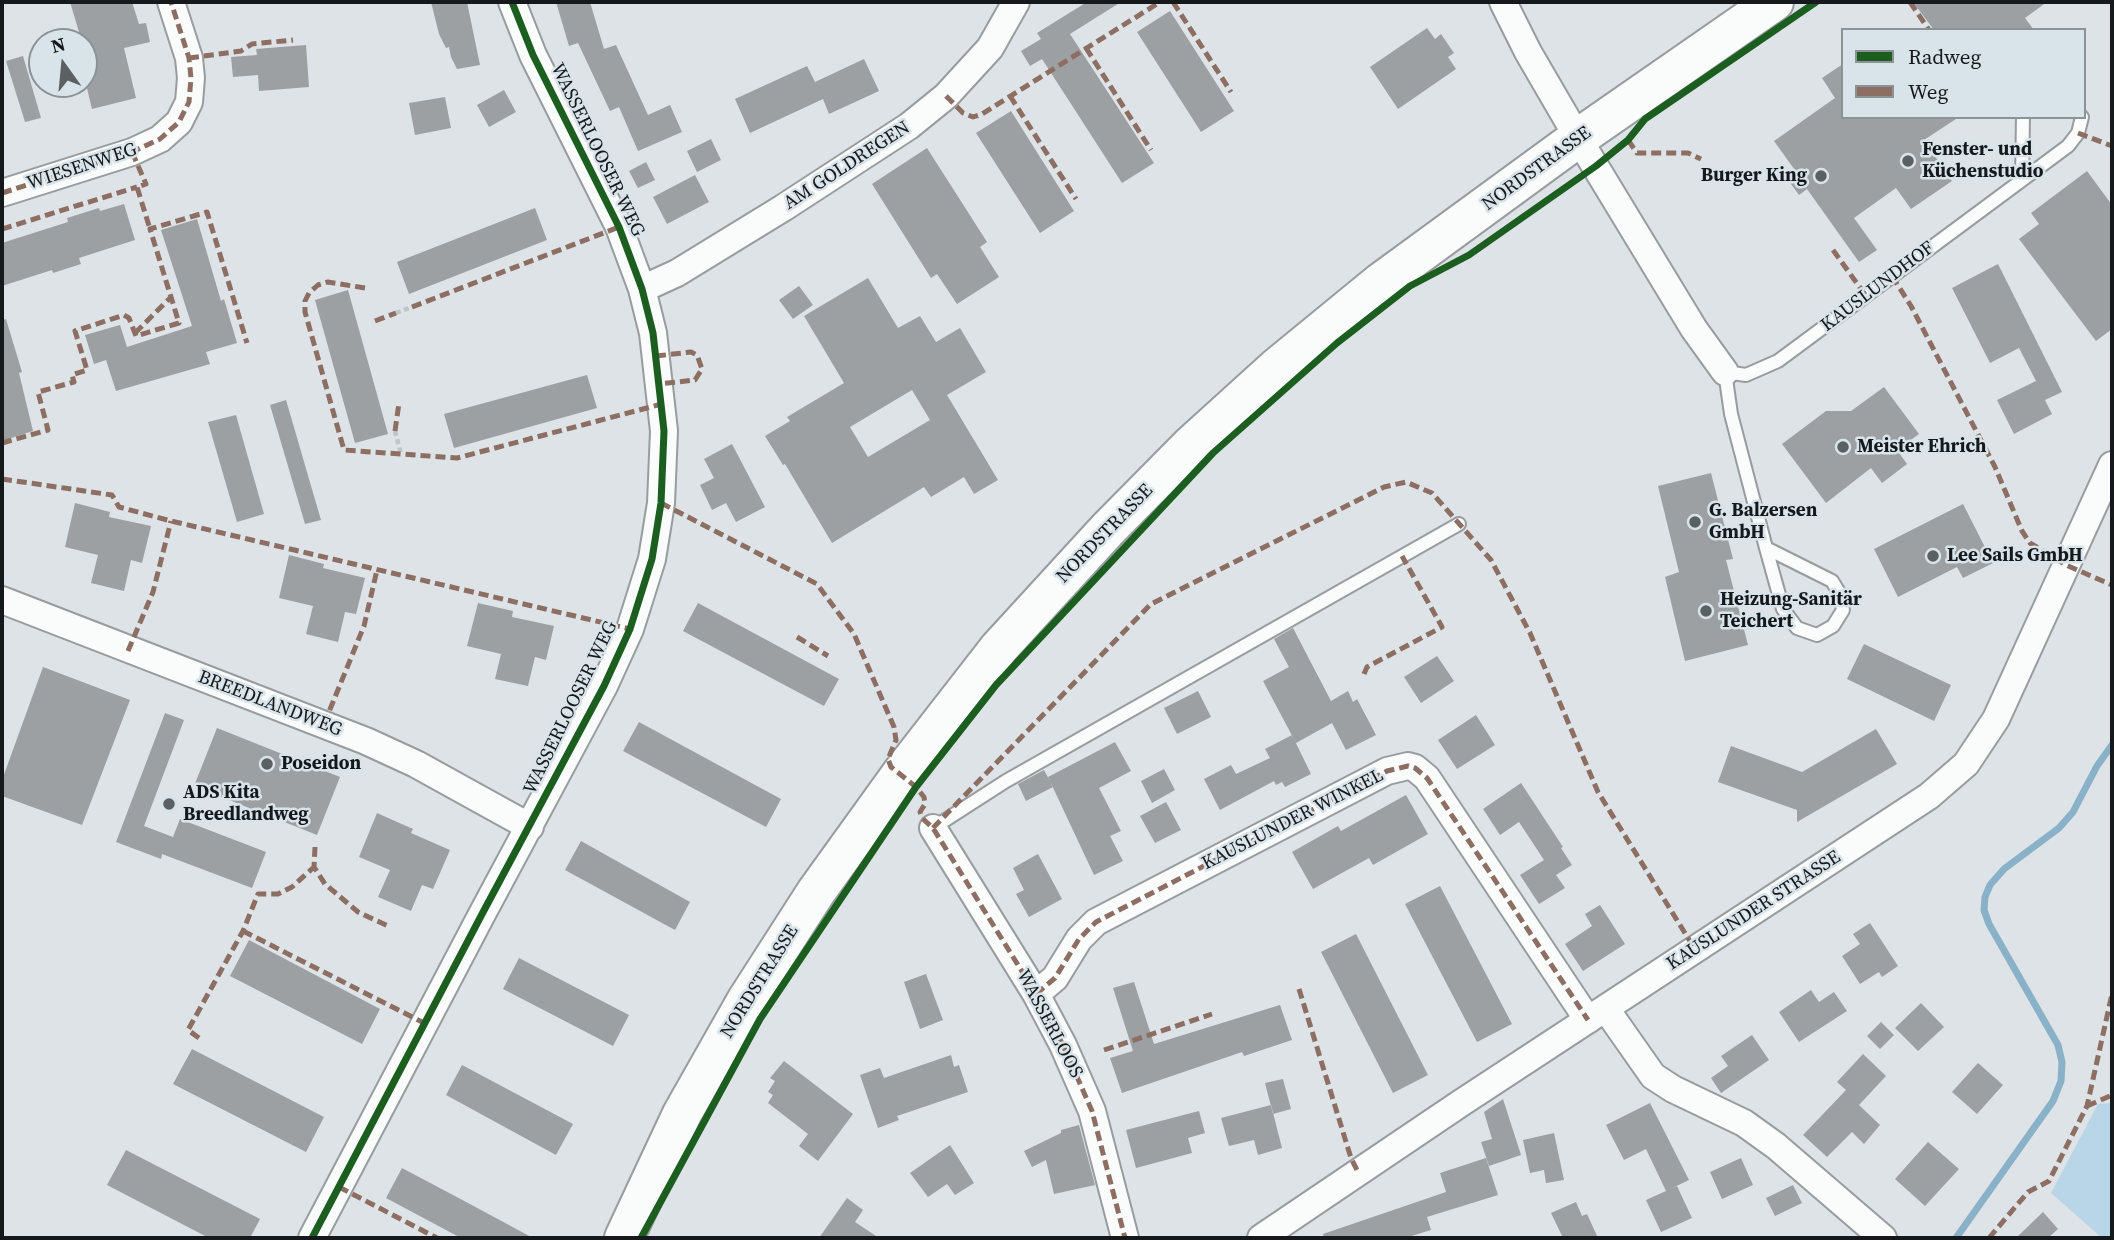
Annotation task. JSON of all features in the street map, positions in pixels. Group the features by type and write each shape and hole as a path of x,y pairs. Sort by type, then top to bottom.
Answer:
{"main road":[{"name":"NORDSTRASSE","path":"624,1238 682,1114 746,1000 824,881 901,774 999,648 1108,529 1191,445 1276,368 1381,282 1578,138 1774,2"}],"street":[{"name":"WIESENWEG","path":"2,193 132,152 160,139 179,122 189,102 189,58 171,2"},
{"name":"WASSERLOOSER WEG","path":"312,1238 604,685 630,629 652,559 661,503 664,430 653,333 642,289 619,227 533,55 512,2"},
{"name":"AM GOLDREGEN","path":"642,289 677,272 783,208 909,126 946,96 990,48 1016,2"},
{"path":"1505,4 1528,52 1578,138 1694,329 1725,372"},
{"name":"KAUSLUNDER STRASSE","path":"1261,1238 1928,796 1966,764 1996,719 2112,465"},
{"name":"BREEDLANDWEG","path":"2,600 366,741 416,764 530,827"},
{"name":"KAUSLUNDER WINKEL","path":"1036,994 1055,978 1079,939 1096,922 1387,771 1408,766 1427,778 1597,1015"},
{"name":"WASSERLOOS","path":"933,828 1036,994 1063,1045 1092,1111 1125,1238"},
{"path":"1597,1015 1653,1076 1673,1089 1744,1123 1776,1146 1883,1238"}],"lane":[{"path":"2022,178 2023,119"},
{"name":"KAUSLUNDHOF","path":"1725,372 1746,375 1778,361 2068,146 2078,133 2082,119"},
{"path":"1725,372 1731,414 1766,548 1783,609 1797,628 1817,635 1833,626 1843,610 1840,594 1832,581 1766,548"},
{"path":"933,828 1006,781 1459,524"}],"path":[{"path":"396,313 412,307"},
{"path":"395,432 401,454"}],"shaded area":[{"path":"2112,1103 2112,1238 2102,1238 2051,1193 2098,1104"}],"building":[{"path":"70,2 132,2 139,24 146,23 150,42 124,48 136,98 92,109 89,98 98,98 98,28 78,28"},
{"path":"431,2 467,2 480,65 457,69 449,47 446,48 439,34"},
{"path":"556,2 590,2 604,49 616,45 648,115 670,105 682,132 638,151 619,107 610,111 578,43 569,46"},
{"path":"1087,2 1121,2 1070,34 1154,163 1122,183 1042,59 1030,66 1021,51 1041,39 1037,33"},
{"path":"1913,2 2047,2 2025,18 2032,28 1932,28"},
{"path":"1170,11 1234,111 1201,132 1137,32"},
{"path":"1427,28 1435,39 1441,34 1454,53 1448,57 1456,69 1398,109 1370,67"},
{"path":"306,45 309,87 259,91 258,75 233,77 231,57 257,55 256,49"},
{"path":"23,56 28,73 28,98 35,98 41,118 25,122 6,61"},
{"path":"864,59 879,91 829,114 823,99 750,133 735,99 807,66 815,82"},
{"path":"1841,65 1841,119 1956,119 1924,140 1952,181 1911,209 1896,188 1854,218 1877,250 1859,262 1807,189 1799,195 1788,180 1797,173 1774,141 1835,98 1822,78"},
{"path":"504,90 516,112 489,127 477,105"},
{"path":"445,97 451,128 415,135 409,103"},
{"path":"1011,111 1074,211 1040,233 976,133"},
{"path":"711,139 721,160 697,172 687,151"},
{"path":"927,148 987,242 980,247 999,277 957,304 937,274 931,278 872,184"},
{"path":"646,162 655,180 638,188 629,171"},
{"path":"2087,171 2112,205 2112,329 2096,341 2019,239 2039,224 2031,213"},
{"path":"695,175 709,202 667,224 653,197"},
{"path":"124,204 135,240 79,258 81,264 2,286 2,243 68,222 67,218"},
{"path":"535,208 547,240 409,294 397,262"},
{"path":"197,219 221,301 224,299 237,343 206,352 210,364 116,391 106,360 94,364 85,335 120,325 127,347 192,326 161,230"},
{"path":"1998,264 2062,392 2045,400 2052,414 2014,434 1997,400 2036,381 2019,348 1990,363 1952,288"},
{"path":"868,278 898,328 920,316 936,342 960,328 986,372 947,395 998,480 974,494 964,477 931,497 924,487 832,543 765,436 790,421 787,417 844,383 804,316","holes":["912,390 930,420 868,457 850,427"]},
{"path":"799,286 813,305 793,319 779,300"},
{"path":"348,290 388,434 355,443 315,300"},
{"path":"6,319 22,372 19,373 33,431 2,441 2,320"},
{"path":"587,375 597,408 454,448 444,414"},
{"name":"Meister Ehrich","path":"1884,387 1919,434 1897,450 1907,464 1882,483 1871,468 1826,503 1782,444 1826,411 1851,411"},
{"path":"286,400 321,520 305,524 270,405"},
{"path":"236,415 264,514 237,522 208,422"},
{"path":"732,444 765,507 736,522 726,503 712,510 700,485 714,478 704,459"},
{"path":"1711,473 1733,559 1726,560 1748,645 1685,661 1665,577 1679,572 1658,486"},
{"path":"75,503 110,512 109,517 151,526 142,563 131,560 124,591 91,583 98,555 65,547"},
{"name":"Lee Sails GmbH","path":"1963,504 1993,563 1963,578 1957,567 1898,597 1874,549"},
{"path":"289,555 324,564 323,568 365,578 356,614 345,612 338,642 306,634 313,606 279,598"},
{"path":"478,603 513,611 512,617 554,626 546,660 535,657 528,686 495,679 501,654 467,646"},
{"path":"698,603 839,679 824,706 683,631"},
{"path":"1293,628 1331,701 1348,691 1353,702 1357,699 1376,735 1346,750 1332,723 1296,743 1263,681 1289,667 1274,639"},
{"path":"1864,644 1951,685 1934,721 1847,679"},
{"path":"1437,656 1454,681 1421,703 1404,677"},
{"path":"43,667 130,700 82,825 2,796 2,780"},
{"path":"1198,691 1211,717 1177,734 1164,708"},
{"path":"165,713 184,720 144,826 173,837 180,819 266,852 252,888 162,854 161,859 116,842"},
{"path":"1476,715 1495,745 1457,769 1438,740"},
{"path":"639,722 781,799 766,827 623,751"},
{"path":"217,728 340,777 317,835 194,786"},
{"path":"1876,729 1897,764 1797,822 1797,810 1718,782 1731,746 1802,772"},
{"path":"1292,735 1311,774 1285,787 1282,782 1276,785 1274,781 1220,810 1204,779 1231,765 1236,774 1270,758 1265,749"},
{"path":"1115,742 1131,771 1099,788 1121,831 1110,836 1123,861 1094,875 1048,777"},
{"path":"1164,769 1175,790 1152,803 1141,781"},
{"path":"1044,770 1053,787 1026,801 1018,784"},
{"path":"1521,783 1572,865 1556,875 1565,888 1539,904 1520,875 1544,860 1519,822 1500,835 1483,809"},
{"path":"1406,795 1428,834 1373,865 1369,858 1313,889 1292,852 1338,826 1341,831"},
{"path":"1166,802 1181,830 1155,843 1140,816"},
{"path":"377,813 413,829 411,833 450,850 433,889 422,885 411,911 378,897 390,870 359,857"},
{"path":"581,841 690,902 675,930 565,870"},
{"path":"1038,854 1062,899 1029,917 1016,894 1024,890 1013,868"},
{"path":"1440,886 1512,1024 1477,1042 1405,904"},
{"path":"1600,905 1625,944 1583,971 1565,944 1592,926 1585,914"},
{"path":"1870,923 1898,966 1882,977 1879,972 1860,984 1842,956 1860,944 1853,934"},
{"path":"1356,934 1428,1075 1393,1093 1321,952"},
{"path":"249,940 380,1009 362,1044 230,976"},
{"path":"519,958 629,1015 613,1046 503,989"},
{"path":"926,974 943,1020 920,1029 904,982"},
{"path":"1134,982 1154,1044 1280,1005 1292,1040 1244,1056 1242,1052 1122,1093 1110,1058 1133,1051 1113,988"},
{"path":"1811,990 1819,1002 1834,992 1847,1011 1799,1042 1779,1012"},
{"path":"1921,1003 1944,1027 1918,1051 1895,1028"},
{"path":"1881,1022 1894,1035 1880,1049 1867,1036"},
{"path":"1752,1035 1769,1060 1721,1093 1711,1078 1728,1066 1721,1056"},
{"path":"192,1049 324,1117 306,1152 173,1084"},
{"path":"1863,1054 1886,1076 1859,1105 1880,1125 1864,1144 1852,1132 1827,1157 1803,1135 1846,1090 1837,1082"},
{"path":"951,1055 954,1067 959,1065 968,1092 897,1116 899,1120 878,1128 860,1075 880,1068 884,1078"},
{"path":"784,1061 853,1114 818,1161 799,1146 808,1134 768,1103 773,1095 768,1092 775,1081 770,1078"},
{"path":"1978,1063 2003,1085 1977,1114 1952,1092"},
{"path":"462,1065 573,1124 556,1155 446,1095"},
{"path":"1283,1079 1291,1109 1273,1114 1265,1083"},
{"path":"1503,1099 1521,1155 1489,1166 1481,1142 1492,1139 1484,1112"},
{"path":"1650,1103 1689,1180 1666,1191 1646,1149 1624,1160 1606,1125"},
{"path":"1271,1105 1282,1148 1258,1155 1254,1140 1229,1146 1221,1118"},
{"path":"1199,1111 1205,1133 1188,1138 1192,1153 1136,1168 1126,1130"},
{"path":"1079,1125 1095,1185 1054,1194 1046,1160 1032,1167 1024,1151 1061,1133 1061,1130"},
{"path":"1554,1133 1564,1180 1546,1183 1544,1170 1530,1173 1523,1140"},
{"path":"1928,1142 1959,1169 1925,1206 1895,1179"},
{"path":"950,1145 974,1183 955,1195 947,1184 928,1197 910,1173"},
{"path":"126,1150 260,1219 250,1238 209,1238 107,1185"},
{"path":"1486,1158 1498,1195 1427,1217 1431,1230 1405,1238 1324,1238 1323,1234 1446,1192 1440,1173"},
{"path":"1741,1158 1753,1185 1722,1199 1710,1172"},
{"path":"402,1168 533,1238 461,1238 386,1198"},
{"path":"1793,1185 1802,1203 1775,1216 1766,1198"},
{"path":"1677,1186 1692,1218 1661,1232 1646,1200"},
{"path":"847,1198 863,1210 855,1222 879,1238 819,1238"},
{"path":"1576,1202 1582,1216 1587,1214 1598,1238 1563,1238 1551,1213"},
{"path":"2043,1212 2058,1229 2048,1238 2016,1238"}],"waterway":[{"path":"1956,1238 2053,1101 2061,1081 2062,1062 2058,1045 1989,924 1984,910 1985,897 1990,885 2004,869 2059,828 2073,812 2097,766 2112,745"}],"marked path":[{"path":"2,193 132,152 160,139 179,122 189,102 191,78 189,58 171,2"},
{"path":"946,96 963,113 973,117 982,114 1160,2"},
{"path":"1173,2 1231,92"},
{"path":"1910,2 1928,28"},
{"path":"189,58 241,51 252,44 293,40"},
{"path":"1086,48 1151,150"},
{"path":"1010,96 1076,199"},
{"path":"2078,133 2112,146"},
{"path":"1628,140 1637,153 1688,153 1701,159"},
{"path":"132,152 146,184 137,187 150,229"},
{"path":"2,229 137,187"},
{"path":"2,443 48,430 38,392 74,382 72,375 87,370 75,331 124,315 129,318 136,336 179,323 150,229 207,212 247,343"},
{"path":"412,307 619,227"},
{"path":"1833,250 1866,296"},
{"path":"1892,276 1911,306 1995,467 2022,531 2030,543 2066,565 2112,585"},
{"path":"365,288 328,282 318,285 305,301 305,312 344,450 457,458 662,404"},
{"path":"135,333 171,297"},
{"path":"375,321 396,313"},
{"path":"656,356 691,352 697,355 702,369 695,380 659,384"},
{"path":"395,431 399,403"},
{"path":"2,479 112,495 119,507 171,521 630,629"},
{"path":"933,828 1151,604 1384,487 1406,482 1432,493 1491,560 1530,633 1598,792 1696,951"},
{"path":"661,503 817,584 854,634 894,727 896,740 888,759 891,767 924,797 925,804 920,812 922,818 933,828 1036,994 1063,1045 1092,1111 1125,1238"},
{"path":"128,651 153,592 171,521"},
{"path":"1364,674 1367,667 1442,627 1402,556"},
{"path":"324,724 364,626 377,570"},
{"path":"797,637 828,656"},
{"path":"1036,994 1055,978 1079,939 1096,922 1387,771 1408,766 1427,778 1588,1020"},
{"path":"315,847 314,867 325,884 358,912 388,926"},
{"path":"199,1038 188,1030 243,931 258,894 278,894 292,887 314,867"},
{"path":"243,931 424,1023"},
{"path":"1299,989 1351,1158 1358,1172"},
{"path":"1989,1238 2028,1192 2049,1181 2087,1106 2112,994"},
{"path":"1104,1050 1212,1014"},
{"path":"2087,1106 2112,1095"},
{"path":"339,1187 437,1238"}],"cycle path":[{"path":"312,1238 604,686 630,629 652,559 661,503 664,431 653,333 642,289 619,227 533,55 512,2"},
{"path":"641,1238 760,1019 916,787 996,685 1213,453 1337,343 1410,286 1469,255 1596,166 1628,140 1645,119 1816,2"}],"place":[{"name":"Fenster- und Küchenstudio","path":"1908,161"},
{"name":"Burger King","path":"1821,176"},
{"name":"Meister Ehrich","path":"1843,447"},
{"name":"G. Balzersen GmbH","path":"1695,522"},
{"name":"Lee Sails GmbH","path":"1933,556"},
{"name":"Heizung-Sanitär Teichert","path":"1706,611"},
{"name":"Poseidon","path":"267,764"},
{"name":"ADS Kita Breedlandweg","path":"169,804"}]}
